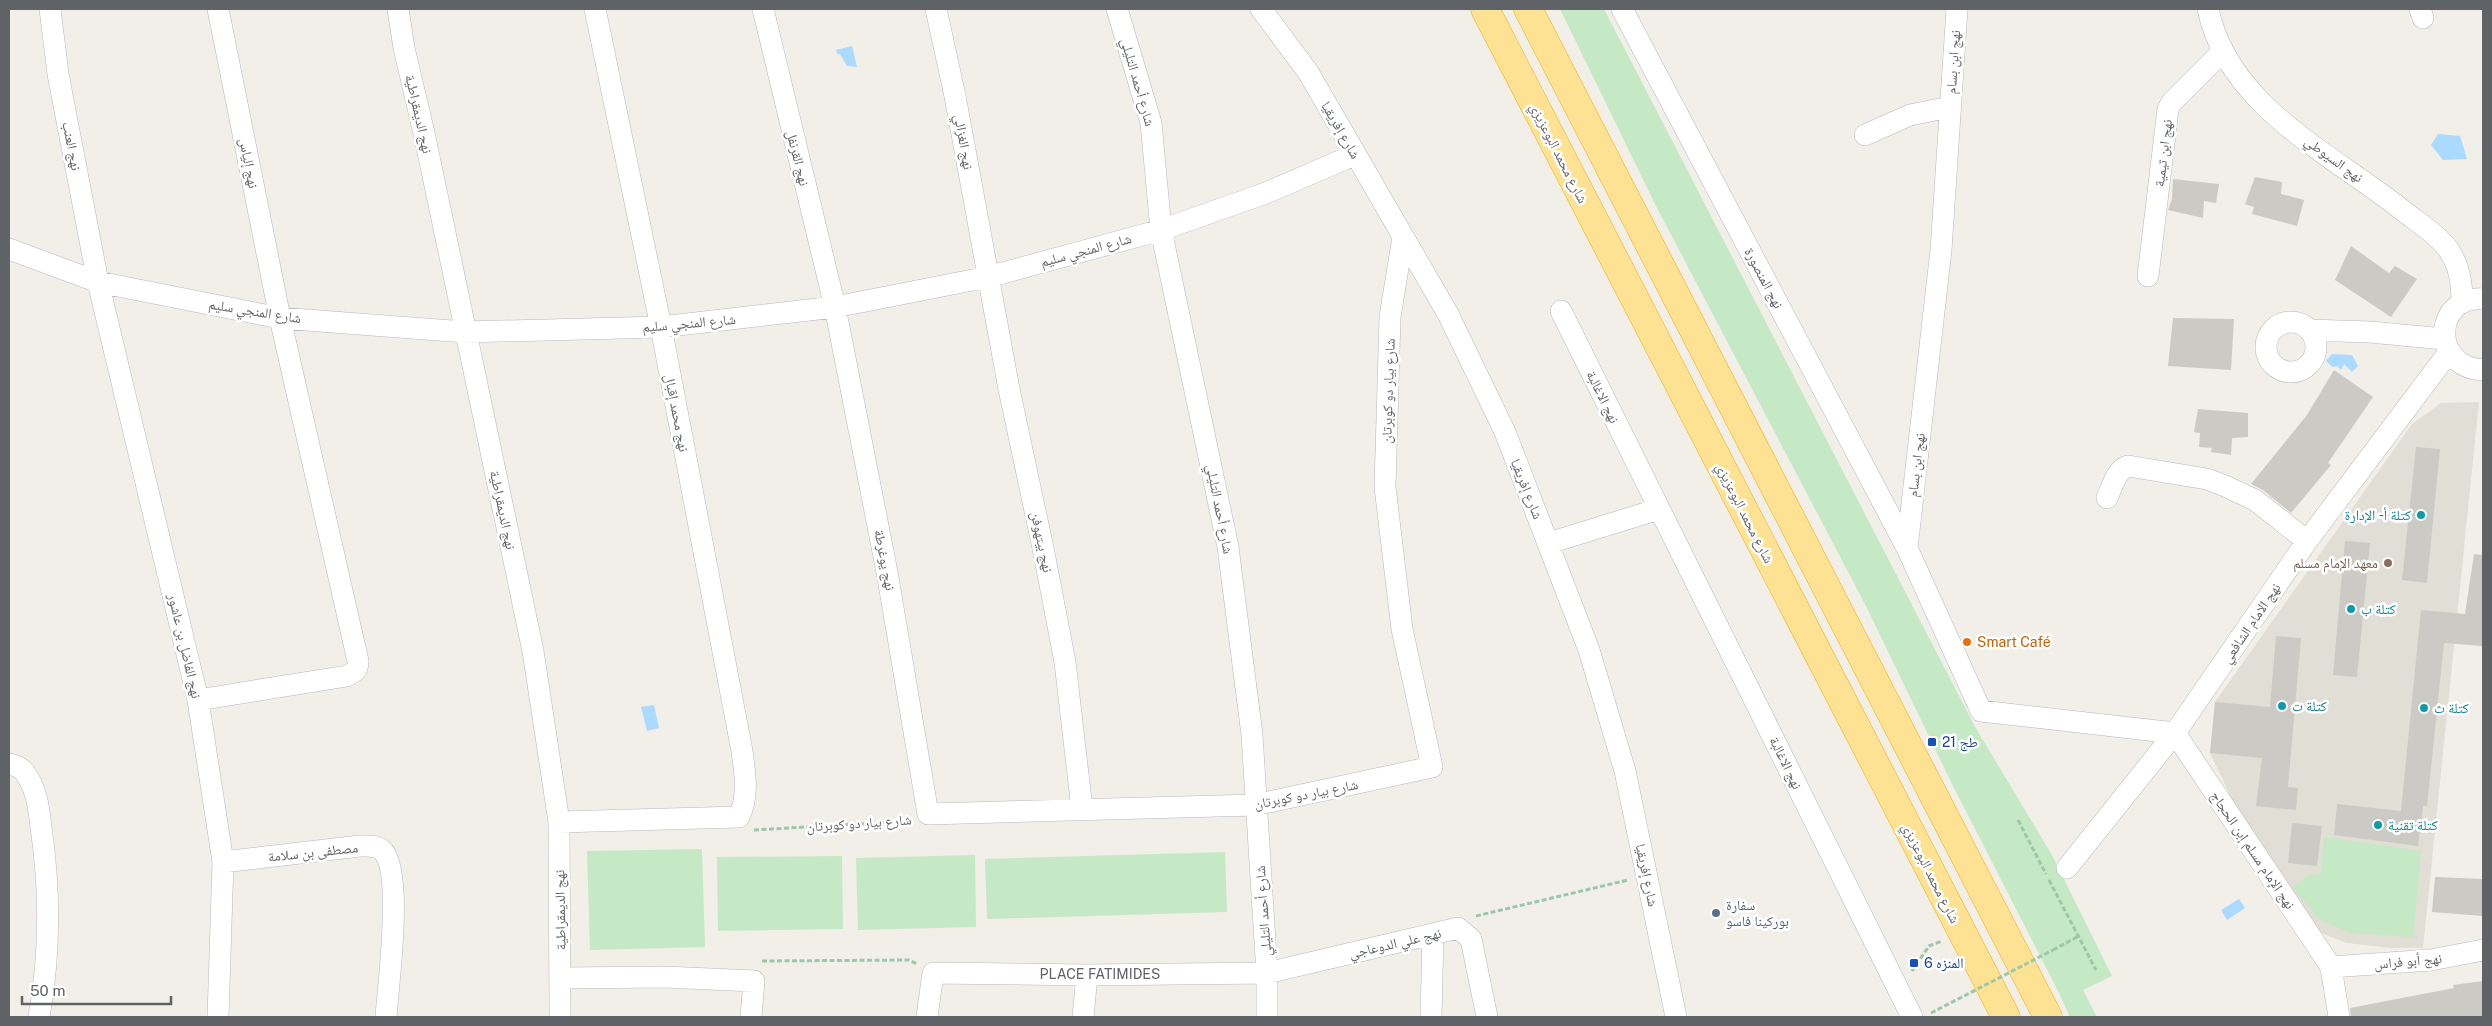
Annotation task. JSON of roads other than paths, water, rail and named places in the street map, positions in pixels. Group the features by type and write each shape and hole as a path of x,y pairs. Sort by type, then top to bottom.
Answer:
{"highway":[{"name":"شارع محمد البوعزيزي","path":"1485,9 2006,1017"},
{"path":"1528,9 2048,1017"}],"street":[{"name":"نهج العنب","path":"53,9 58,74 98,282"},
{"name":"نهج إلياس","path":"198,700 347,676 354,673 358,667 358,660 280,318 218,9"},
{"name":"نهج الديمقراطية","path":"398,9 404,48 424,133 533,651 559,822 562,978 560,1017"},
{"name":"نهج محمد إقبال","path":"559,822 739,817 745,805 746,786 742,751 661,327 595,9"},
{"name":"نهج القرنفل","path":"763,9 835,307"},
{"name":"نهج الغزالي","path":"936,9 955,96 988,276"},
{"name":"شارع أحمد التليلي","path":"1117,9 1151,122 1161,230 1228,547 1252,735 1267,973 1267,1017"},
{"name":"شارع إفريقيا","path":"1261,9 1308,72 1354,155 1448,314 1505,432 1589,650 1617,743 1648,876 1676,1017"},
{"name":"نهج المنصورة","path":"1622,9 1907,548"},
{"name":"نهج ابن بسام","path":"1907,548 1941,250 1957,9"},
{"name":"نهج السيوطي","path":"2208,9 2223,51 2249,90 2274,115 2393,203 2427,230 2449,251 2460,271 2462,303"},
{"name":"نهج ابن تيمية","path":"2148,276 2168,109 2172,102 2223,51"},
{"path":"1866,135 1910,114 1950,107"},
{"name":"شارع المنجي سليم","path":"9,249 98,282 280,318 465,332 661,327 835,307 988,276 1161,230 1266,193 1354,155"},
{"name":"شارع بيار دو كوبرتان","path":"928,814 1255,805 1432,767 1402,629 1385,487 1390,318 1403,237"},
{"name":"نهج بيتهوفن","path":"988,276 1065,662 1082,809"},
{"name":"نهج الفاضل بن عاشور","path":"98,282 198,700 224,862 218,1017"},
{"path":"2483,299 2475,298 2462,303 2451,312 2445,325 2447,346 2458,363 2471,369 2483,370"},
{"name":"نهج يوغرطة","path":"835,307 887,572 928,814"},
{"name":"نهج الاغالبة","path":"1561,311 1659,509 1921,1015"},
{"path":"2309,330 2370,332 2447,346"},
{"name":"نهج الامام الشافعي","path":"2067,868 2175,733 2307,541 2447,346"},
{"path":"2108,498 2118,473 2122,468 2128,466 2198,478 2255,500 2307,541"},
{"path":"1549,543 1659,509"},
{"path":"1907,548 1981,711 2175,733"},
{"name":"نهج اﻹمام مسلم إبن الحجاج","path":"2175,733 2331,967"},
{"path":"9,764 18,766 26,774 33,786 38,803 47,865 48,930 39,1017"},
{"name":"مصطفى بن سلامة","path":"224,862 372,845 382,850 389,860 394,897 386,1017"},
{"name":"نهج علي الدوعاجي","path":"1267,973 1458,928 1472,939 1487,1017"},
{"path":"1431,1017 1432,935"},
{"name":"نهج أبو فراس","path":"2331,967 2431,960 2483,950"},
{"path":"2331,967 2340,1017"},
{"name":"PLACE FATIMIDES","path":"927,1017 933,973 1087,975 1267,973"},
{"path":"1083,1017 1087,975"},
{"path":"562,978 665,977 754,981 751,1017"}],"water":[{"path":"852,46 857,67 847,66 836,50"},
{"path":"2438,134 2460,136 2467,159 2443,160 2431,145"},
{"path":"2332,354 2352,355 2358,366 2352,372 2344,364 2341,370 2337,366 2333,367 2326,361"},
{"path":"654,705 659,728 647,731 641,707"},
{"path":"2239,899 2245,908 2227,920 2221,910"}],"place":[{"name":"كتلة أ - الإدارة","path":"2421,515"},
{"name":"معهد الإمام مسلم","path":"2388,563"},
{"name":"كتلة ب","path":"2351,609"},
{"name":"Smart Café","path":"1967,642"},
{"name":"كتلة ت","path":"2282,706"},
{"name":"كتلة ث","path":"2424,708"},
{"name":"طج 21","path":"1932,742"},
{"name":"كتلة تقنية","path":"2378,825"},
{"name":"سفارة بوركينا فاسو","path":"1716,913"},
{"name":"المنزه 6","path":"1914,963"}]}
